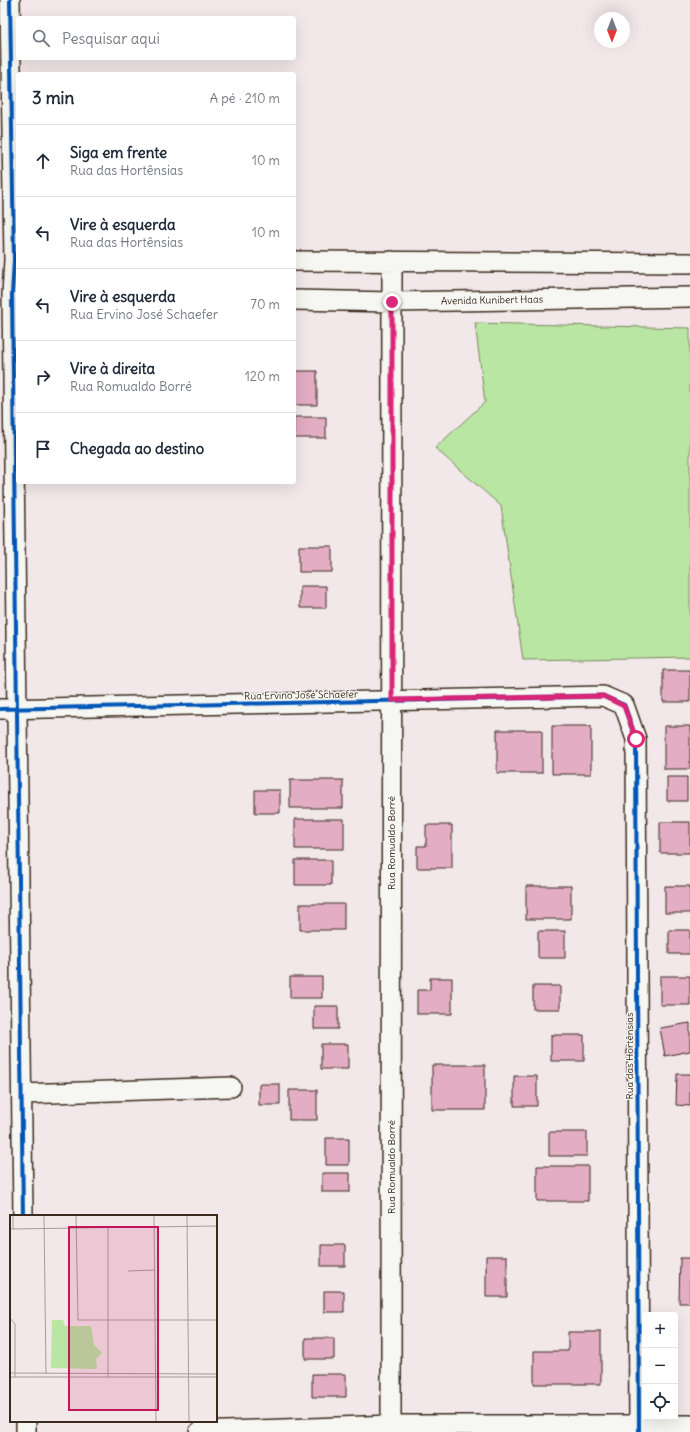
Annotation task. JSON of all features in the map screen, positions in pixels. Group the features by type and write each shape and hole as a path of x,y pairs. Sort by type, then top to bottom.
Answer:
{"street":[{"path":"10,0 11,260 8,710 22,1094 23,1215"},
{"path":"296,261 690,264"},
{"name":"Rua Romualdo Borré","path":"391,1425 392,261"},
{"name":"Avenida Kunibert Haas","path":"296,300 392,302 690,297"},
{"name":"Rua Ervino José Schaefer","path":"8,710 603,696"},
{"name":"Rua das Hortênsias","path":"603,696 624,706 636,739 639,1429"},
{"path":"22,1094 231,1087"},
{"path":"199,1432 391,1425 639,1429 690,1425"}],"green space":[{"path":"475,323 690,328 690,657 523,660 501,506 435,448 485,402"}],"building":[{"path":"296,371 317,371 317,405 296,405"},
{"path":"296,417 326,417 326,438 296,438"},
{"path":"299,546 332,546 332,572 299,572"},
{"path":"300,586 326,586 326,608 300,608"},
{"path":"663,670 690,670 690,702 663,702"},
{"path":"552,726 591,726 591,774 552,774"},
{"path":"664,726 690,726 690,769 664,769"},
{"path":"497,730 542,730 542,773 497,773"},
{"path":"667,777 687,777 687,801 667,801"},
{"path":"290,780 343,780 343,808 290,808"},
{"path":"255,790 280,790 280,813 255,813"},
{"path":"295,819 344,819 344,849 295,849"},
{"path":"660,822 690,822 690,853 660,853"},
{"path":"426,825 452,825 452,868 417,868 417,846 426,846"},
{"path":"295,860 331,860 331,885 295,885"},
{"path":"526,886 571,886 571,919 526,919"},
{"path":"665,886 690,886 690,913 665,913"},
{"path":"300,904 344,904 344,930 300,930"},
{"path":"669,930 690,930 690,954 669,954"},
{"path":"538,931 565,931 565,958 538,958"},
{"path":"660,976 690,976 690,1005 660,1005"},
{"path":"290,977 322,977 322,998 290,998"},
{"path":"430,978 452,978 452,1014 417,1014 417,990 430,990"},
{"path":"533,986 560,986 560,1009 533,1009"},
{"path":"314,1006 338,1006 338,1029 314,1029"},
{"path":"690,1023 690,1051 665,1056 660,1028"},
{"path":"551,1035 584,1035 584,1061 551,1061"},
{"path":"321,1044 348,1044 348,1069 321,1069"},
{"path":"432,1065 485,1065 485,1110 432,1110"},
{"path":"677,1074 690,1074 690,1106 676,1105"},
{"path":"514,1076 537,1076 537,1106 514,1106"},
{"path":"259,1084 280,1084 280,1105 259,1105"},
{"path":"289,1090 317,1090 317,1120 289,1120"},
{"path":"549,1132 587,1132 587,1156 549,1156"},
{"path":"326,1138 349,1138 349,1165 326,1165"},
{"path":"537,1166 588,1166 588,1201 537,1201"},
{"path":"322,1173 350,1173 350,1192 322,1192"},
{"path":"321,1245 345,1245 345,1266 321,1266"},
{"path":"486,1256 507,1256 507,1297 486,1297"},
{"path":"680,1258 690,1258 690,1303 679,1303"},
{"path":"324,1291 344,1291 344,1312 324,1312"},
{"path":"568,1332 601,1332 601,1384 534,1384 534,1351 568,1351"},
{"path":"305,1338 334,1338 334,1359 305,1359"},
{"path":"312,1374 346,1374 346,1397 312,1397"}],"cycle path":[{"path":"10,0 14,260 12,294 23,1215"},
{"path":"0,709 603,696 624,705 636,739 639,1432"}],"route":[{"path":"392,302 392,700 603,696 624,706 636,739"}]}
